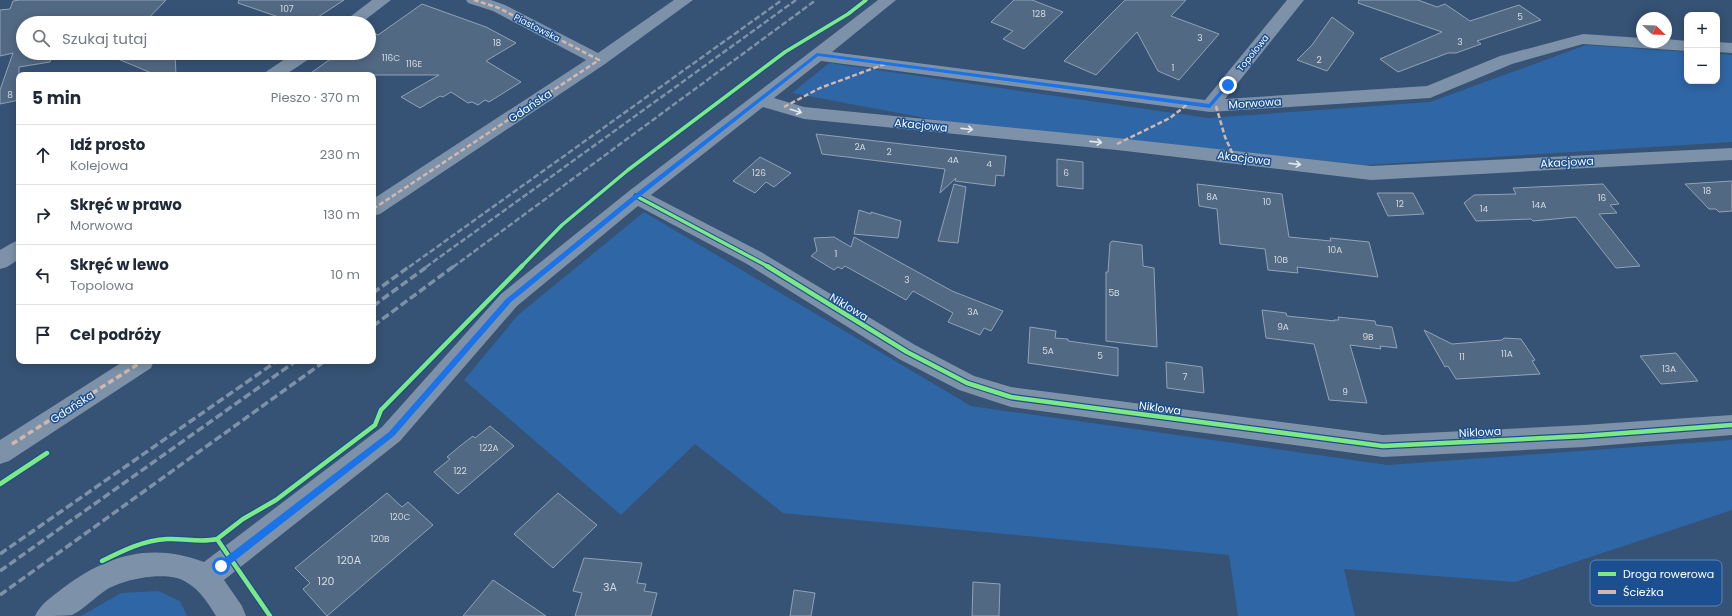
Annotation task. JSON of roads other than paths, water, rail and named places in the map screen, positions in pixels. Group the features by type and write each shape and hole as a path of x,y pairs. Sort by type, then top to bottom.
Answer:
{"street":[{"path":"360,16 383,0"},
{"name":"Piastowska","path":"474,0 499,8 599,60"},
{"name":"Gdańska","path":"376,207 599,60 685,0"},
{"path":"205,578 391,434 509,300 636,196 888,0"},
{"name":"Topolowa","path":"1210,106 1296,0"},
{"name":"Morwowa","path":"817,55 1210,106 1430,92 1506,60 1583,39 1684,46"},
{"path":"1720,47 1732,48"},
{"path":"278,72 296,60"},
{"name":"Akacjowa","path":"759,100 773,102 794,111 804,113 1117,144 1371,173 1732,154"},
{"name":"Niklowa","path":"636,196 754,258 833,308 914,355 967,383 1011,397 1383,446 1584,436 1732,425"},
{"path":"0,261 16,250"},
{"name":"Gdańska","path":"0,453 138,364"},
{"path":"49,616 99,579 129,567 161,563 186,568 205,578 232,616"}],"railway":[{"path":"409,267 782,0"},
{"path":"426,267 796,0"},
{"path":"453,267 816,0"},
{"path":"376,291 410,266"},
{"path":"376,304 428,266"},
{"path":"376,324 454,266"},
{"path":"0,554 273,364"},
{"path":"0,571 292,364"},
{"path":"0,595 321,364"}]}
